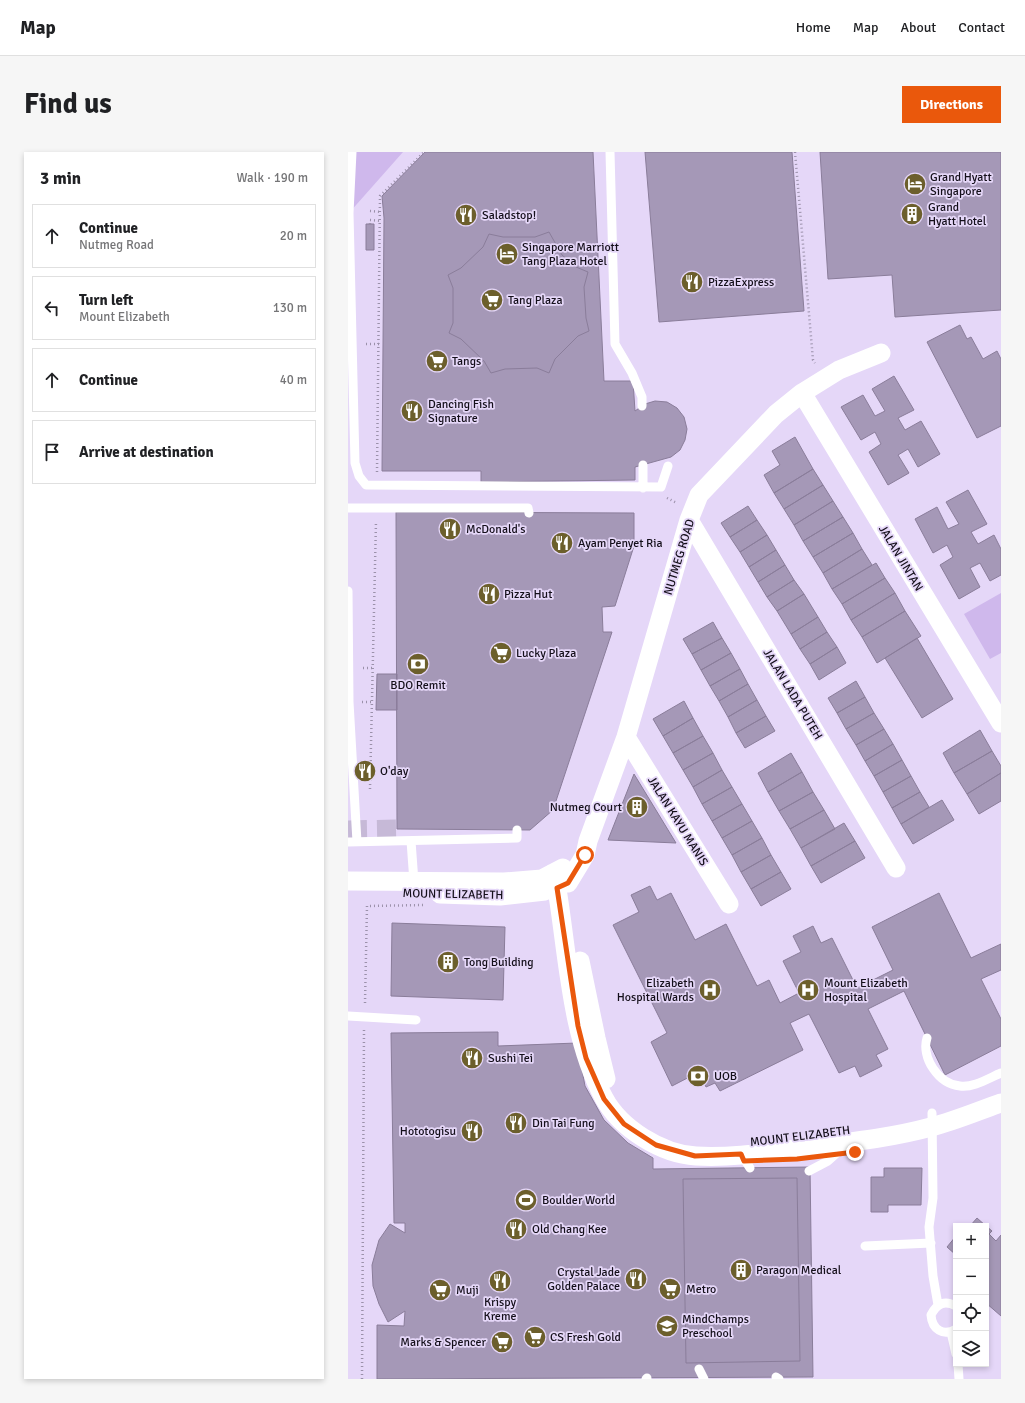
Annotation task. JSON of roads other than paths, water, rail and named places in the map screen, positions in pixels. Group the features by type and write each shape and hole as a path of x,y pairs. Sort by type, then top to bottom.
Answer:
{"street":[{"name":"NUTMEG ROAD","path":"561,878 585,855 588,841 626,737 689,520 699,495 776,414 802,392 839,370 881,353"},
{"name":"JALAN JINTAN","path":"802,392 1001,723"},
{"name":"JALAN LADA PUTEH","path":"689,520 896,868"},
{"name":"JALAN KAYU MANIS","path":"626,737 729,904"},
{"name":"MOUNT ELIZABETH","path":"348,881 524,881 561,878"},
{"name":"MOUNT ELIZABETH","path":"348,892 500,896 561,878"},
{"name":"MOUNT ELIZABETH","path":"561,878 578,1026 586,1058 604,1099 624,1124 656,1145 695,1156 745,1161 895,1135 1001,1090"},
{"name":"MOUNT ELIZABETH","path":"561,878 578,946 602,1064 608,1084 628,1113 650,1130 667,1140 688,1145 749,1143 932,1120 1001,1102"}],"lane":[{"path":"352,152 349,213 355,463 359,476 366,485 661,488 668,466"},
{"path":"610,152 615,344 642,397 642,406"},
{"path":"643,465 644,488"},
{"path":"348,508 528,508 529,513"},
{"path":"348,591 353,842 518,838 517,830"},
{"path":"411,841 414,882"},
{"path":"348,1016 416,1020"},
{"path":"927,1038 925,1045 927,1058 937,1073 948,1082 960,1086 979,1082 1001,1073"},
{"path":"932,1120 933,1198 929,1227 933,1276 938,1305"},
{"path":"808,1171 838,1154 849,1142"},
{"path":"865,1246 931,1243"},
{"path":"953,1305 944,1303 938,1305 931,1315 934,1327 945,1333 953,1330"},
{"path":"958,1367 959,1379"},
{"path":"699,1369 704,1379"}],"tunnel":[{"path":"348,830 397,829"}],"place":[{"name":"Grand Hyatt Singapore","path":"915,184"},
{"name":"Grand Hyatt Hotel","path":"912,214"},
{"name":"Saladstop!","path":"466,215"},
{"name":"Singapore Marriott Tang Plaza Hotel","path":"507,254"},
{"name":"PizzaExpress","path":"692,282"},
{"name":"Tang Plaza","path":"492,300"},
{"name":"Tangs","path":"437,361"},
{"name":"Dancing Fish Signature","path":"412,411"},
{"name":"McDonald's","path":"450,529"},
{"name":"Ayam Penyet Ria","path":"562,543"},
{"name":"Pizza Hut","path":"489,594"},
{"name":"Lucky Plaza","path":"501,653"},
{"name":"BDO Remit","path":"418,664"},
{"name":"O'day","path":"365,771"},
{"name":"Nutmeg Court","path":"637,807"},
{"name":"Tong Building","path":"448,962"},
{"name":"Elizabeth Hospital Wards","path":"710,990"},
{"name":"Mount Elizabeth Hospital","path":"808,990"},
{"name":"Sushi Tei","path":"472,1058"},
{"name":"UOB","path":"698,1076"},
{"name":"Din Tai Fung","path":"516,1123"},
{"name":"Hototogisu","path":"472,1131"},
{"name":"Boulder World","path":"526,1200"},
{"name":"Old Chang Kee","path":"516,1229"},
{"name":"Paragon Medical","path":"741,1270"},
{"name":"Crystal Jade Golden Palace","path":"636,1279"},
{"name":"Krispy Kreme","path":"500,1281"},
{"name":"Metro","path":"670,1289"},
{"name":"Muji","path":"440,1290"},
{"name":"MindChamps Preschool","path":"667,1326"},
{"name":"CS Fresh Gold","path":"535,1337"},
{"name":"Marks & Spencer","path":"502,1342"}]}
